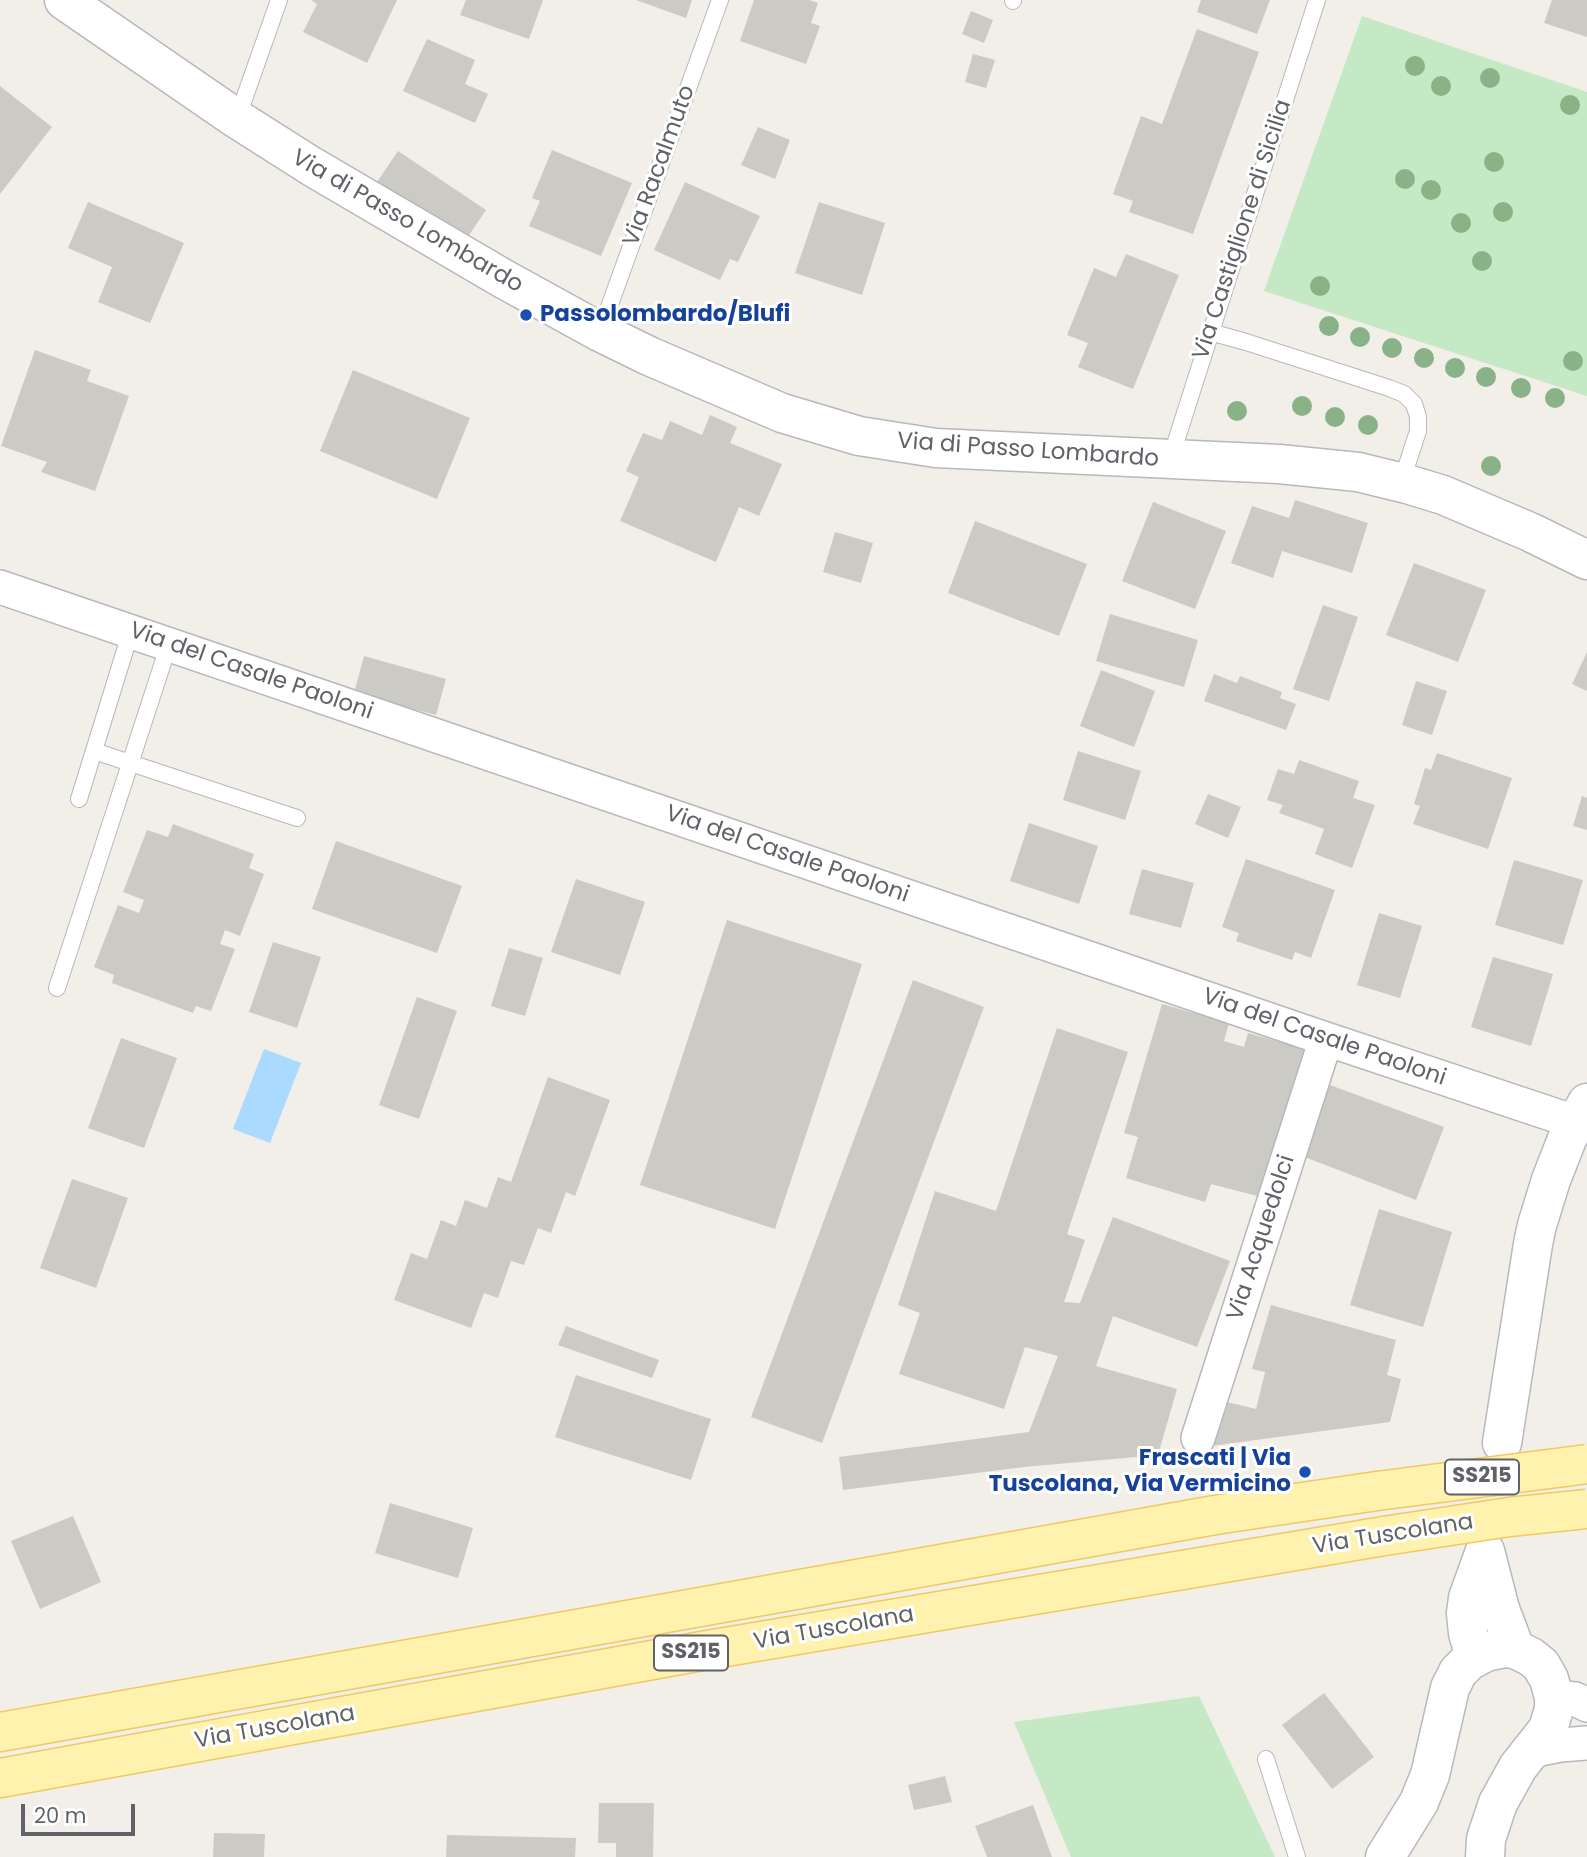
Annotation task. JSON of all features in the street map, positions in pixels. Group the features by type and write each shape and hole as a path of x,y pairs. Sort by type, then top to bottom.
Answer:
{"main road":[{"name":"Via Tuscolana","path":"0,1732 1215,1514 1587,1464"},
{"name":"Via Tuscolana","path":"0,1778 702,1651 1384,1536 1509,1517 1587,1509"}],"street":[{"name":"Via di Passo Lombardo","path":"64,0 237,119 502,278 649,356 793,417 859,436 906,445 973,451 1279,464 1358,472 1434,492 1502,519 1587,561"},
{"name":"Via del Casale Paoloni","path":"0,587 1326,1039 1581,1113"},
{"name":"Via Acquedolci","path":"1198,1438 1326,1039"},
{"path":"1502,1443 1537,1225 1550,1180 1581,1113"},
{"path":"1475,1657 1466,1613 1468,1598 1485,1551 1500,1609 1515,1649"},
{"path":"1385,1857 1419,1802 1430,1775 1450,1688 1458,1672 1475,1657 1505,1648 1515,1649 1541,1665 1549,1679 1570,1701 1554,1709 1548,1729 1518,1767 1498,1803 1486,1839 1485,1857"},
{"path":"1530,1751 1587,1743"}],"lane":[{"path":"237,119 279,0"},
{"name":"Via Racalmuto","path":"600,332 720,0"},
{"name":"Via Castiglione di Sicilia","path":"1170,460 1317,0"},
{"path":"1210,332 1404,394 1413,404 1418,418 1418,431 1401,483"},
{"path":"79,799 131,631"},
{"path":"57,988 169,644"},
{"path":"94,751 297,818"},
{"path":"1266,1759 1297,1857"}],"green space":[{"path":"1362,16 1587,92 1587,396 1264,291"},
{"path":"1199,1696 1275,1857 1071,1857 1014,1722"}],"water":[{"path":"264,1049 301,1063 270,1143 233,1129"}],"building":[{"path":"311,0 397,0 367,63 303,32 317,4"},
{"path":"466,0 543,0 529,39 460,15"},
{"path":"636,0 692,0 686,18"},
{"path":"754,0 809,0 818,3 811,23 820,26 806,64 740,41"},
{"path":"1201,0 1270,0 1257,34 1197,12"},
{"path":"1552,0 1587,0 1587,37 1544,23"},
{"path":"971,11 993,20 984,43 962,34"},
{"path":"1197,29 1259,52 1193,234 1129,212 1133,201 1113,194 1141,116 1162,124"},
{"path":"427,39 475,60 465,84 488,94 475,123 403,91"},
{"path":"973,54 995,60 986,88 965,82"},
{"path":"0,86 52,127 0,194"},
{"path":"758,127 790,140 775,179 741,165"},
{"path":"552,150 632,183 601,256 529,226 540,201 532,198"},
{"path":"398,151 486,210 465,241 377,182"},
{"path":"685,182 760,216 738,262 730,259 720,280 654,250"},
{"path":"88,202 184,243 150,323 98,302 112,267 68,248"},
{"path":"819,202 885,223 862,295 795,273"},
{"path":"1126,254 1179,275 1133,389 1078,367 1088,343 1067,335 1094,268 1116,277"},
{"path":"35,350 91,370 87,381 129,396 95,491 41,472 47,462 1,446"},
{"path":"353,370 470,418 437,499 320,451"},
{"path":"710,415 737,427 730,443 782,464 759,516 739,507 716,562 620,521 639,477 626,471 643,433 662,440 670,421 702,435"},
{"path":"1295,500 1368,523 1352,573 1282,551 1273,578 1231,563 1252,506 1289,518"},
{"path":"1153,502 1226,531 1195,609 1122,581"},
{"path":"975,521 1087,564 1059,636 948,593"},
{"path":"835,532 873,543 861,583 823,572"},
{"path":"1414,563 1486,590 1458,662 1386,635"},
{"path":"1323,605 1358,617 1329,701 1293,689"},
{"path":"1110,614 1198,640 1184,687 1096,661"},
{"path":"1587,652 1587,691 1572,684"},
{"path":"364,656 446,679 436,715 354,693"},
{"path":"1101,670 1155,691 1134,747 1080,726"},
{"path":"1214,674 1237,683 1240,676 1282,692 1280,698 1296,704 1286,730 1204,701"},
{"path":"1416,681 1447,691 1432,735 1402,725"},
{"path":"1078,751 1141,771 1125,820 1063,800"},
{"path":"1437,753 1512,778 1488,849 1413,824 1420,806 1414,804 1425,768 1431,770"},
{"path":"1299,760 1359,781 1353,798 1375,805 1352,868 1315,854 1324,829 1279,813 1283,805 1267,800 1278,769 1294,774"},
{"path":"1208,794 1241,807 1228,838 1195,824"},
{"path":"1582,796 1587,798 1587,830 1573,826"},
{"path":"1029,823 1098,846 1079,904 1010,881"},
{"path":"173,824 254,854 249,868 264,874 240,936 225,930 220,944 235,949 211,1011 196,1006 193,1013 112,983 114,975 94,967 118,905 139,913 144,900 123,892 147,830 168,837"},
{"path":"336,841 462,886 437,953 312,909"},
{"path":"1246,859 1335,890 1311,958 1295,952 1292,960 1236,941 1239,933 1222,927"},
{"path":"1514,860 1583,880 1563,945 1495,925"},
{"path":"1142,869 1194,883 1181,928 1129,914"},
{"path":"576,879 645,902 620,975 551,952"},
{"path":"1379,913 1422,926 1400,998 1357,985"},
{"path":"727,920 862,964 775,1229 640,1185"},
{"path":"273,942 321,957 297,1028 249,1012"},
{"path":"509,948 543,958 525,1016 491,1006"},
{"path":"1493,957 1553,974 1531,1046 1471,1027"},
{"path":"913,980 984,1007 822,1443 751,1417"},
{"path":"417,997 457,1011 419,1119 379,1105"},
{"path":"1162,1004 1229,1023 1224,1041 1244,1047 1248,1033 1308,1050 1265,1198 1211,1184 1205,1202 1126,1178 1138,1137 1124,1133"},
{"path":"1057,1028 1128,1052 1067,1234 1085,1240 1064,1302 1080,1303 1113,1217 1230,1261 1197,1347 1113,1316 1096,1366 1177,1389 1158,1455 1024,1467 843,1490 839,1457 1029,1432 1058,1356 1025,1347 1004,1409 899,1374 920,1313 898,1305 935,1191 996,1211"},
{"path":"121,1038 177,1058 144,1148 88,1128"},
{"path":"548,1077 610,1100 575,1196 566,1192 551,1233 538,1228 524,1265 511,1261 498,1298 484,1293 471,1328 394,1300 411,1253 427,1259 441,1220 456,1226 465,1200 487,1208 498,1177 511,1182"},
{"path":"1330,1085 1444,1127 1416,1200 1302,1156"},
{"path":"72,1179 128,1198 96,1288 40,1268"},
{"path":"1379,1209 1452,1232 1423,1327 1350,1305"},
{"path":"1271,1305 1396,1340 1387,1375 1401,1379 1390,1422 1211,1446 1223,1401 1256,1409 1265,1372 1252,1369"},
{"path":"566,1326 659,1360 652,1378 558,1345"},
{"path":"576,1375 711,1419 691,1480 555,1437"},
{"path":"390,1503 473,1528 458,1578 375,1553"},
{"path":"73,1516 101,1582 40,1609 11,1541"},
{"path":"1324,1693 1374,1757 1332,1789 1282,1725"},
{"path":"945,1776 952,1802 914,1810 908,1785"},
{"path":"599,1803 654,1803 653,1857 616,1857 616,1843 598,1843"},
{"path":"1033,1805 1052,1857 987,1857 975,1826"},
{"path":"214,1833 265,1834 264,1857 213,1857"},
{"path":"447,1835 576,1838 575,1857 446,1857"}],"place":[{"name":"Passolombardo/Blufi","path":"526,315"},
{"name":"Frascati | Via Tuscolana, Via Vermicino","path":"1305,1472"}]}
